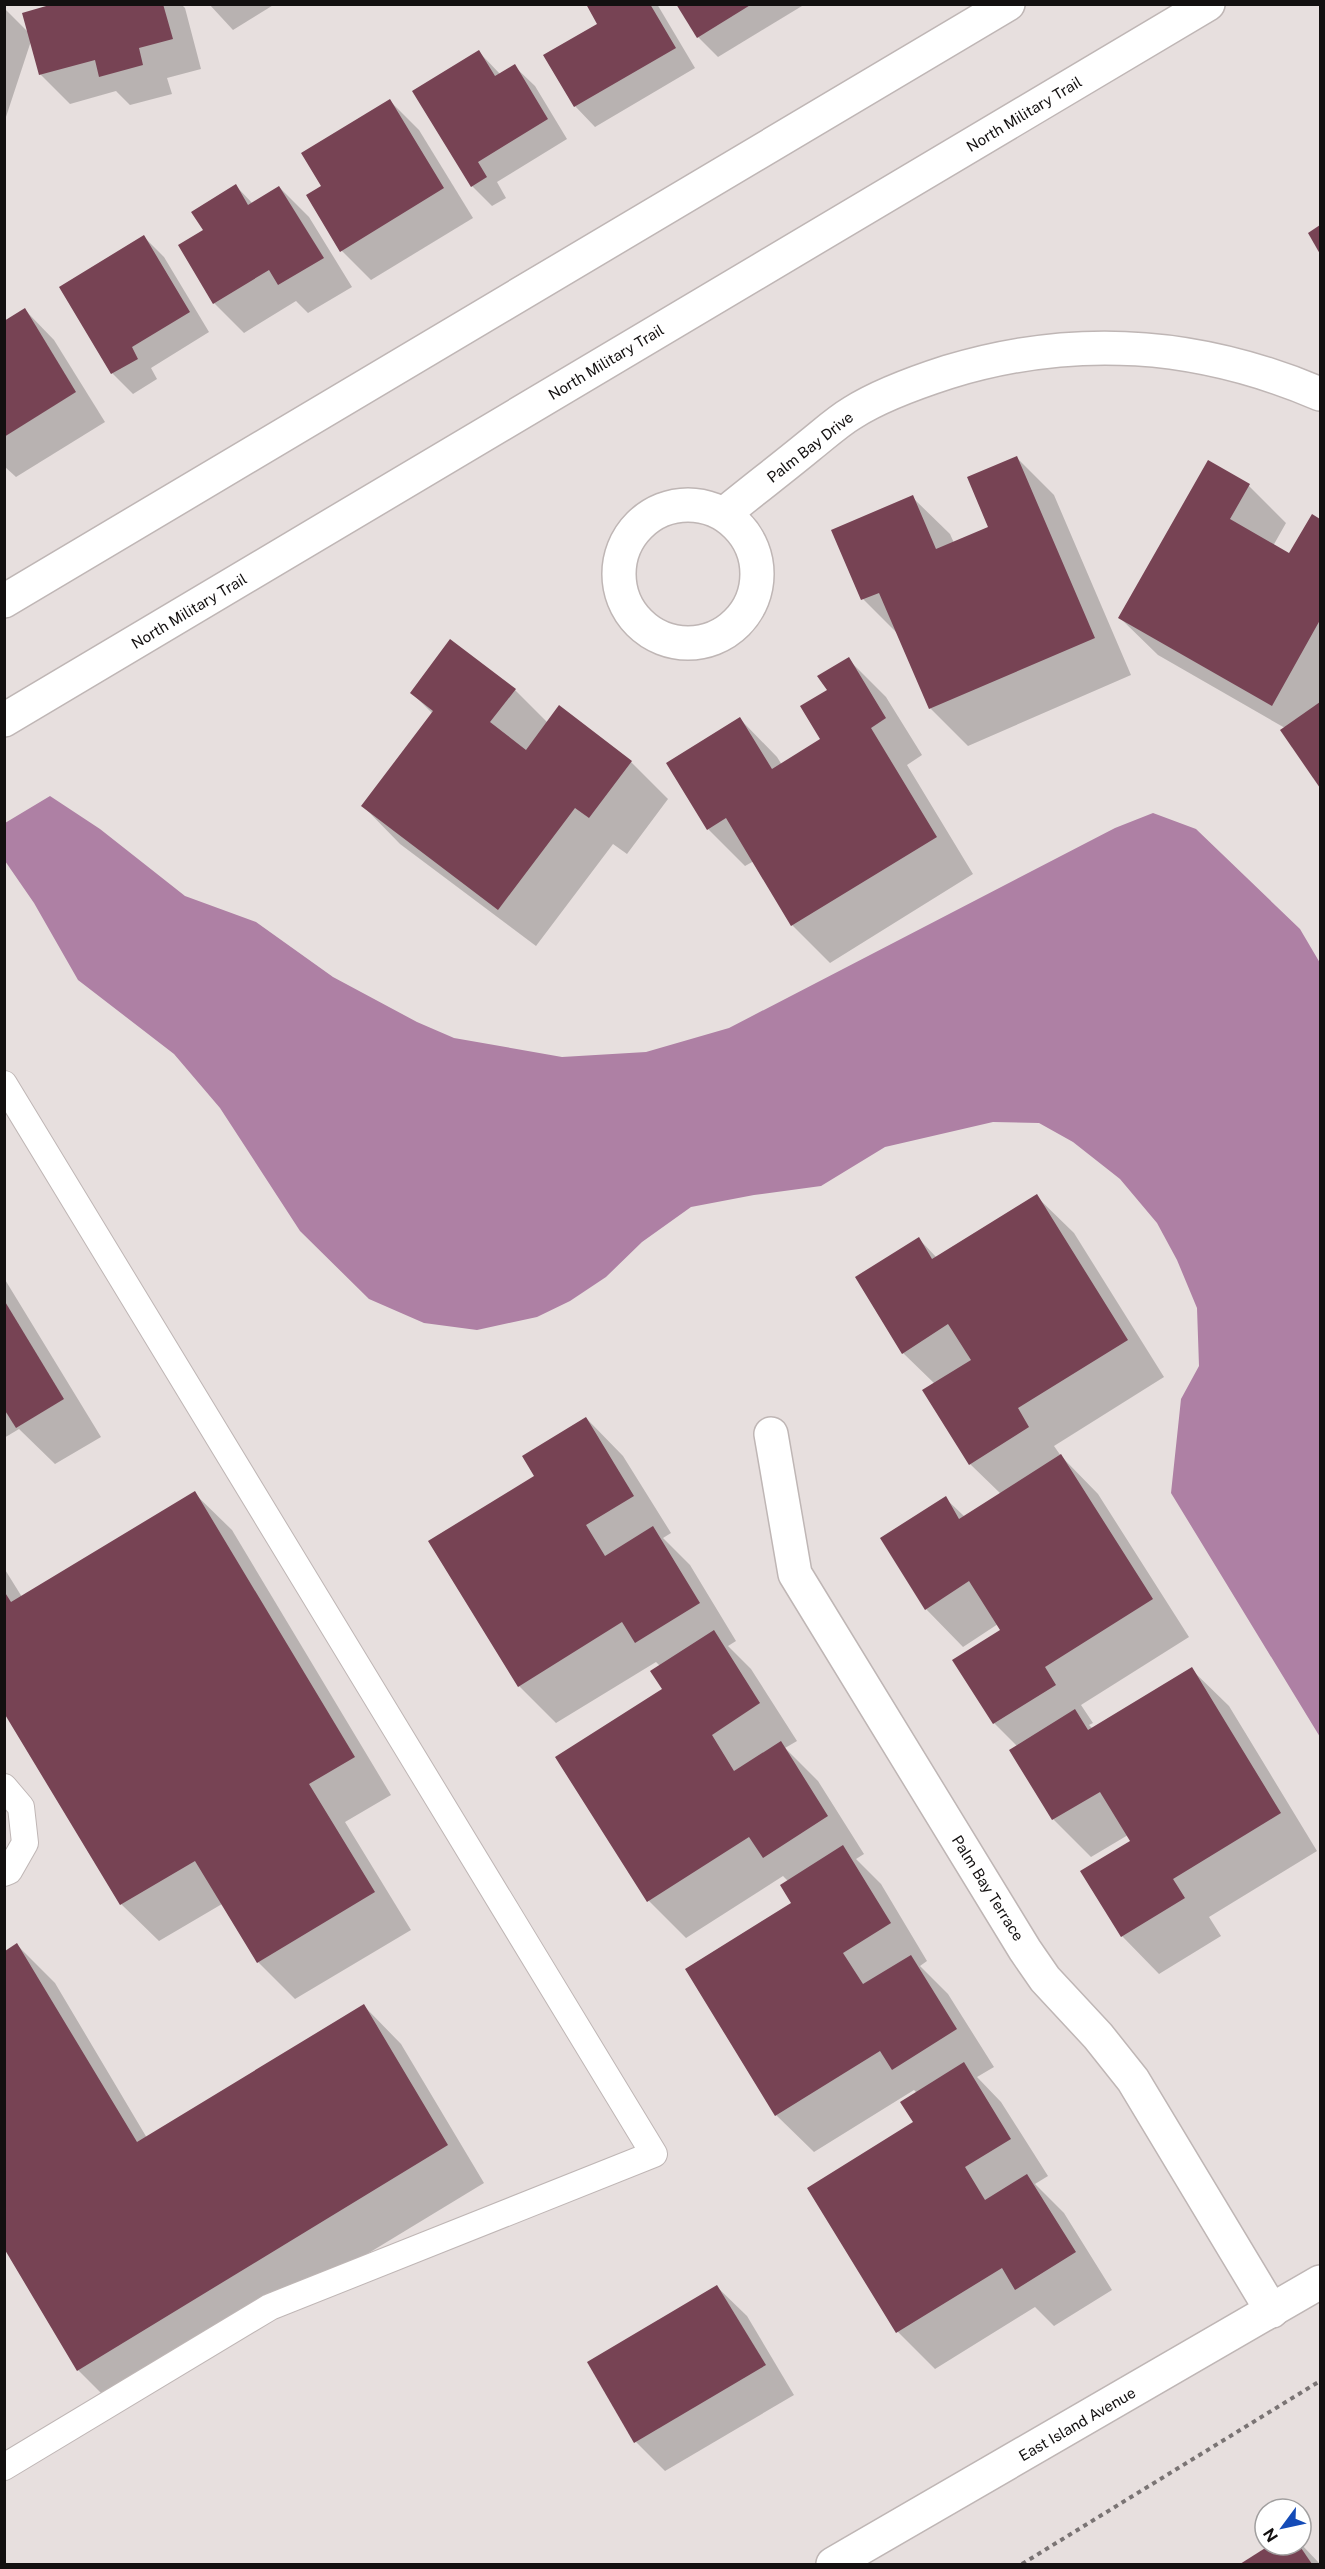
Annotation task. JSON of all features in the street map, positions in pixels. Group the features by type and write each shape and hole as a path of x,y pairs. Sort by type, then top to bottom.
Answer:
{"street":[{"path":"4,601 1008,4"},
{"name":"North Military Trail","path":"4,720 1208,4"},
{"name":"Palm Bay Drive","path":"724,514 853,412 919,382 988,360 1060,349 1133,347 1206,356 1276,375 1320,394"},
{"path":"679,504 703,505 724,514 741,529 753,548 756,560 758,571 755,593 746,615 729,631 708,641 686,644 664,639 644,628 629,611 620,589 618,565 625,543 638,524 657,511 679,504"},
{"name":"Palm Bay Terrace","path":"771,1434 795,1574 1026,1950 1046,1979 1098,2036 1133,2080 1272,2311"},
{"name":"East Island Avenue","path":"833,2565 1320,2282"}],"lane":[{"path":"4,1084 654,2154 270,2307 4,2467"},
{"path":"4,1787 21,1807 25,1843 9,1871 4,1874"}],"path":[{"path":"1022,2565 1320,2381"}],"shaded area":[{"path":"50,796 100,829 185,896 256,922 333,977 417,1022 454,1038 562,1057 646,1052 729,1028 1115,828 1153,813 1196,829 1300,929 1320,963 1320,1737 1171,1493 1181,1399 1199,1366 1197,1308 1177,1260 1157,1223 1120,1179 1073,1142 1039,1123 993,1122 885,1147 821,1186 691,1207 642,1242 606,1277 570,1301 537,1317 477,1330 424,1323 369,1299 300,1231 220,1108 174,1054 78,980 34,903 5,861 5,823"}],"building":[{"path":"53,4 163,4 173,39 139,48 143,65 99,77 95,60 39,75 22,13"},
{"path":"586,4 650,4 676,48 574,107 543,55 597,24"},
{"path":"676,4 752,4 697,38"},
{"path":"479,50 495,76 515,64 548,119 478,162 487,177 471,187 412,91"},
{"path":"390,99 444,188 340,252 306,195 321,186 301,153"},
{"path":"236,184 248,205 279,186 324,258 278,285 269,270 213,304 178,245 203,230 191,212"},
{"path":"1320,225 1320,254 1308,233"},
{"path":"144,235 190,312 132,347 138,359 111,374 59,287"},
{"path":"25,308 76,392 4,437 4,321"},
{"path":"1017,456 1095,638 929,709 879,593 861,600 831,530 913,495 936,549 988,527 967,477"},
{"path":"1208,460 1250,484 1230,519 1289,553 1312,514 1320,519 1320,620 1272,706 1118,618"},
{"path":"450,639 516,689 490,722 526,750 559,705 632,761 589,818 575,808 498,910 361,806 433,711 410,693"},
{"path":"849,657 886,718 871,728 937,837 791,926 726,818 707,830 666,763 740,717 772,769 820,739 800,706 827,690 817,676"},
{"path":"1320,702 1320,788 1280,730"},
{"path":"1037,1194 1128,1340 1018,1408 1029,1427 969,1465 922,1390 971,1360 948,1324 902,1354 855,1277 919,1237 932,1259"},
{"path":"4,1300 64,1399 16,1428 4,1409"},
{"path":"586,1417 634,1496 586,1525 605,1556 653,1526 700,1603 635,1643 622,1622 518,1687 428,1541 534,1476 522,1456"},
{"path":"1061,1454 1153,1599 1045,1667 1056,1685 993,1724 952,1660 1000,1630 969,1581 925,1610 880,1538 946,1496 959,1519"},
{"path":"195,1491 355,1757 309,1784 375,1892 257,1963 195,1861 120,1905 4,1713 4,1591 11,1602"},
{"path":"714,1630 760,1703 712,1735 734,1771 781,1741 828,1816 763,1858 749,1837 647,1902 555,1757 662,1689 650,1671"},
{"path":"1192,1667 1281,1813 1173,1879 1185,1898 1121,1937 1080,1871 1130,1841 1100,1792 1052,1820 1009,1750 1075,1709 1088,1730"},
{"path":"843,1845 891,1923 843,1953 863,1984 911,1955 957,2029 892,2070 880,2051 775,2116 685,1969 791,1903 780,1885"},
{"path":"17,1943 137,2142 364,2004 448,2145 77,2371 5,2250 5,1951"},
{"path":"964,2062 1011,2139 965,2167 985,2200 1027,2174 1076,2252 1015,2290 1002,2268 896,2333 807,2188 913,2122 900,2102"},
{"path":"717,2285 766,2365 634,2443 587,2362"},
{"path":"1253,2556 1307,2557 1312,2564 1240,2564"}]}
